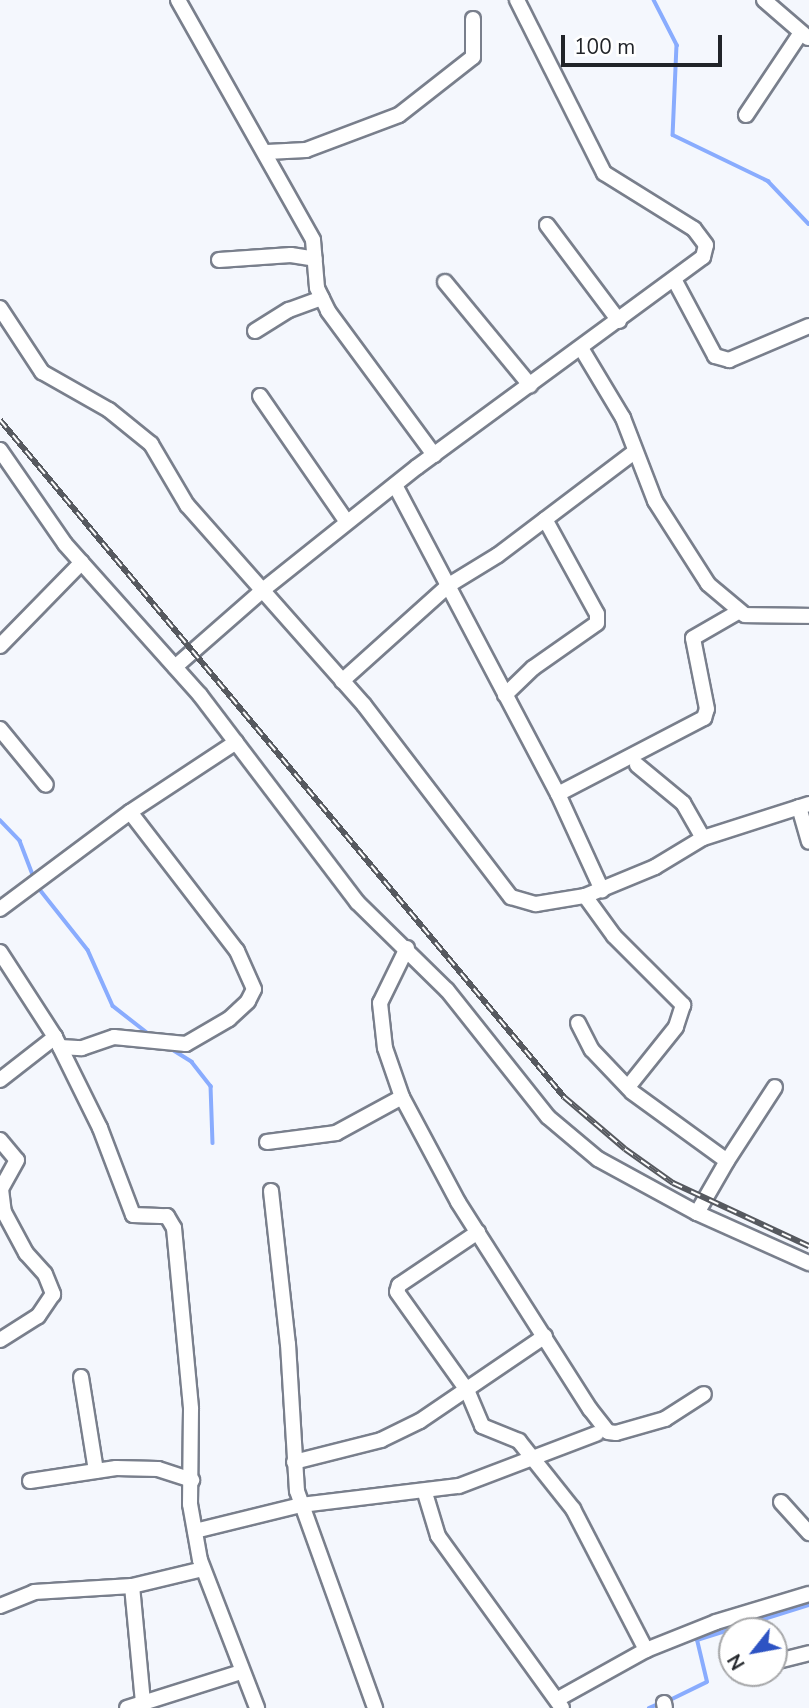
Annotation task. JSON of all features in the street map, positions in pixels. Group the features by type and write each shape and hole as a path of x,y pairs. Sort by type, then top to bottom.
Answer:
{"street":[{"path":"178,0 267,152 313,240 314,274 321,298 340,334 435,455"},
{"path":"175,667 264,589 347,522 675,281 703,257 706,245 679,218 628,192 604,173 517,0"},
{"path":"746,115 805,36 764,0"},
{"path":"267,152 318,147 399,115 473,57 472,19"},
{"path":"547,225 619,321"},
{"path":"219,260 291,255 315,259"},
{"path":"675,281 715,356 729,360 809,326"},
{"path":"445,282 530,386"},
{"path":"256,331 289,310 321,298"},
{"path":"0,308 42,372 109,410 150,444 177,492 342,681 511,897 536,904 585,896 655,867 703,838 804,805 809,842"},
{"path":"581,348 623,418 655,501 692,564 738,612"},
{"path":"260,396 347,522"},
{"path":"0,450 82,562 175,667 236,742 349,892 407,948 486,1036 548,1117 598,1159 697,1213 809,1263"},
{"path":"342,681 449,585 545,519 634,452"},
{"path":"395,485 558,794 602,890"},
{"path":"505,695 597,622 597,614 545,519"},
{"path":"0,646 82,562"},
{"path":"558,794 704,718 707,709 693,638 738,612 809,616"},
{"path":"0,729 46,785"},
{"path":"0,909 36,878 236,742"},
{"path":"637,765 683,803 703,838"},
{"path":"0,1080 58,1042 82,1048 114,1037 186,1044 229,1019 254,989 237,951 130,812"},
{"path":"585,896 614,936 684,1005 676,1027 628,1087"},
{"path":"407,948 380,1003 385,1048 402,1097 478,1232 608,1432 665,1419 704,1394"},
{"path":"0,952 58,1042 100,1128 134,1215 167,1216 174,1228 191,1409 191,1480 195,1531 203,1569 257,1708"},
{"path":"578,1023 592,1050 628,1087 727,1161"},
{"path":"697,1213 775,1087"},
{"path":"267,1142 336,1133 402,1097"},
{"path":"0,1140 18,1160 1,1189 4,1212 26,1253 45,1275 53,1294 38,1316 0,1340"},
{"path":"271,1191 288,1344 294,1462 301,1506 375,1708"},
{"path":"478,1232 399,1285 397,1292 467,1390 482,1426 515,1439 573,1509 646,1650"},
{"path":"294,1462 381,1440 467,1390 545,1336"},
{"path":"81,1377 96,1471"},
{"path":"195,1531 301,1506 425,1493 535,1460 596,1434"},
{"path":"30,1481 96,1471 158,1469 191,1480"},
{"path":"425,1493 438,1536 560,1703 646,1650 716,1622 809,1594"},
{"path":"781,1503 809,1533"},
{"path":"0,1605 34,1592 132,1587 203,1569"},
{"path":"132,1587 143,1703"},
{"path":"788,1658 809,1653"},
{"path":"127,1708 241,1672"}],"waterway":[{"path":"654,0 677,45 673,135 768,181 809,224"},
{"path":"0,820 20,841 35,880"},
{"path":"38,887 88,950 113,1006 149,1034"},
{"path":"170,1048 192,1062 211,1086 213,1143"},
{"path":"668,1701 707,1682 697,1640 809,1605"},
{"path":"649,1708 661,1703"}],"railway":[{"path":"0,420 564,1097 625,1149 673,1183 809,1246"}]}
